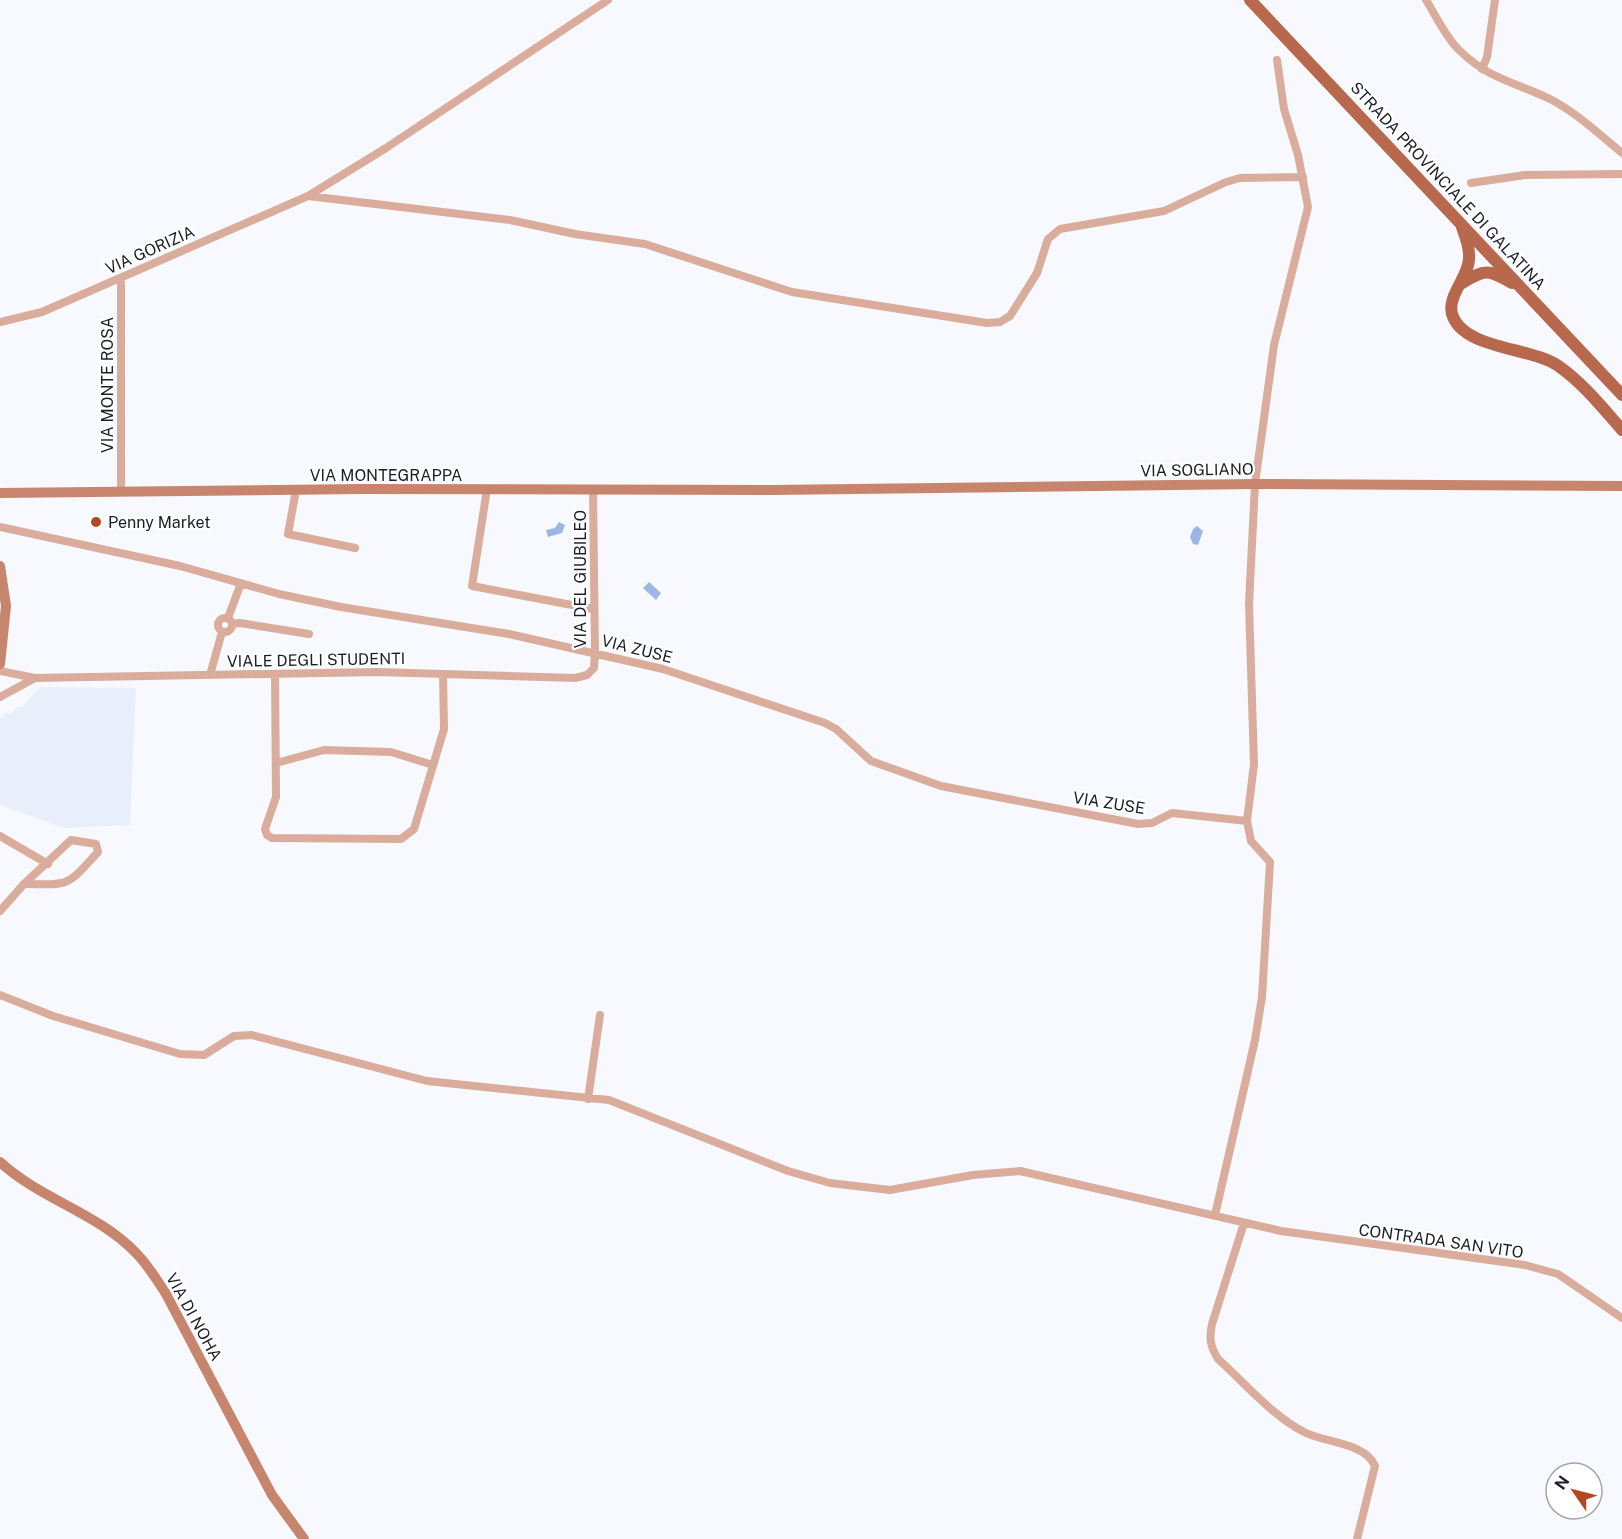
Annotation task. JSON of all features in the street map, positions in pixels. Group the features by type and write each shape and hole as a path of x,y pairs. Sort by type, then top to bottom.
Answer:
{"main road":[{"name":"STRADA PROVINCIALE DI GALATINA","path":"1250,0 1622,395"},
{"path":"1461,223 1469,259 1462,283 1453,299 1452,314 1462,330 1482,341 1541,356 1558,366 1591,395 1622,430"},
{"path":"1462,283 1481,272 1495,273 1523,289"},
{"name":"VIA SOGLIANO","path":"772,490 1255,484 1622,486"},
{"name":"VIA MONTEGRAPPA","path":"0,493 488,489 772,490"},
{"path":"0,566 6,606 0,664"},
{"name":"VIA DI NOHA","path":"0,1162 17,1177 112,1234 135,1252 151,1271 166,1294 272,1495 304,1539"}],"street":[{"name":"VIA GORIZIA","path":"0,322 42,312 308,196 386,148 608,0"},
{"path":"1426,0 1457,49 1482,69 1502,81 1550,99 1570,111 1622,153"},
{"path":"1482,69 1487,57 1495,0"},
{"path":"1215,1215 1255,1043 1262,997 1270,862 1251,841 1247,821 1254,764 1249,604 1255,484 1274,345 1308,207 1303,177 1284,109 1277,60"},
{"path":"1471,183 1525,175 1622,174"},
{"path":"308,196 510,220 575,234 645,244 792,292 987,323 1000,322 1010,316 1037,273 1048,239 1060,229 1164,211 1226,182 1240,178 1303,177"},
{"name":"VIA MONTE ROSA","path":"121,278 121,492"},
{"path":"488,489 472,586 593,609"},
{"name":"VIA DEL GIUBILEO","path":"593,489 594,668"},
{"path":"296,490 288,534 355,548"},
{"name":"VIA ZUSE","path":"0,527 105,549 341,607 497,632 681,674 825,723 836,729 872,761 941,786 1138,824 1152,823 1172,813 1247,821"},
{"path":"222,632 231,629 230,621 241,583"},
{"path":"210,675 222,632 217,624 219,620 309,634"},
{"name":"VIALE DEGLI STUDENTI","path":"0,671 35,678 443,674 575,678 587,675 594,668"},
{"path":"275,674 276,796 265,829 267,835 272,838 401,839 414,829 444,729 443,674"},
{"path":"0,697 35,678"},
{"path":"276,763 324,750 391,752 433,765"},
{"path":"0,836 48,864"},
{"path":"0,911 24,884 48,864 71,840 96,844 98,852 71,881 57,885 24,884"},
{"name":"CONTRADA SAN VITO","path":"0,995 53,1016 180,1054 204,1055 234,1036 252,1035 427,1081 623,1104 788,1171 830,1183 890,1190 973,1174 1020,1172 1310,1236 1525,1265 1558,1274 1622,1318"},
{"path":"588,1099 600,1015"},
{"path":"1244,1222 1212,1324 1209,1338 1212,1348 1218,1359 1297,1428 1328,1442 1364,1452 1372,1459 1375,1466 1357,1539"}],"shaded area":[{"path":"40,687 136,688 130,825 64,828 0,805 0,718 5,713 12,714 16,708 23,706"}],"water":[{"path":"559,522 565,525 562,533 548,537 546,530 555,528"},
{"path":"1197,526 1203,531 1198,545 1193,544 1190,537"},
{"path":"649,582 661,593 656,600 643,588"}],"place":[{"name":"Penny Market","path":"96,522"}]}
